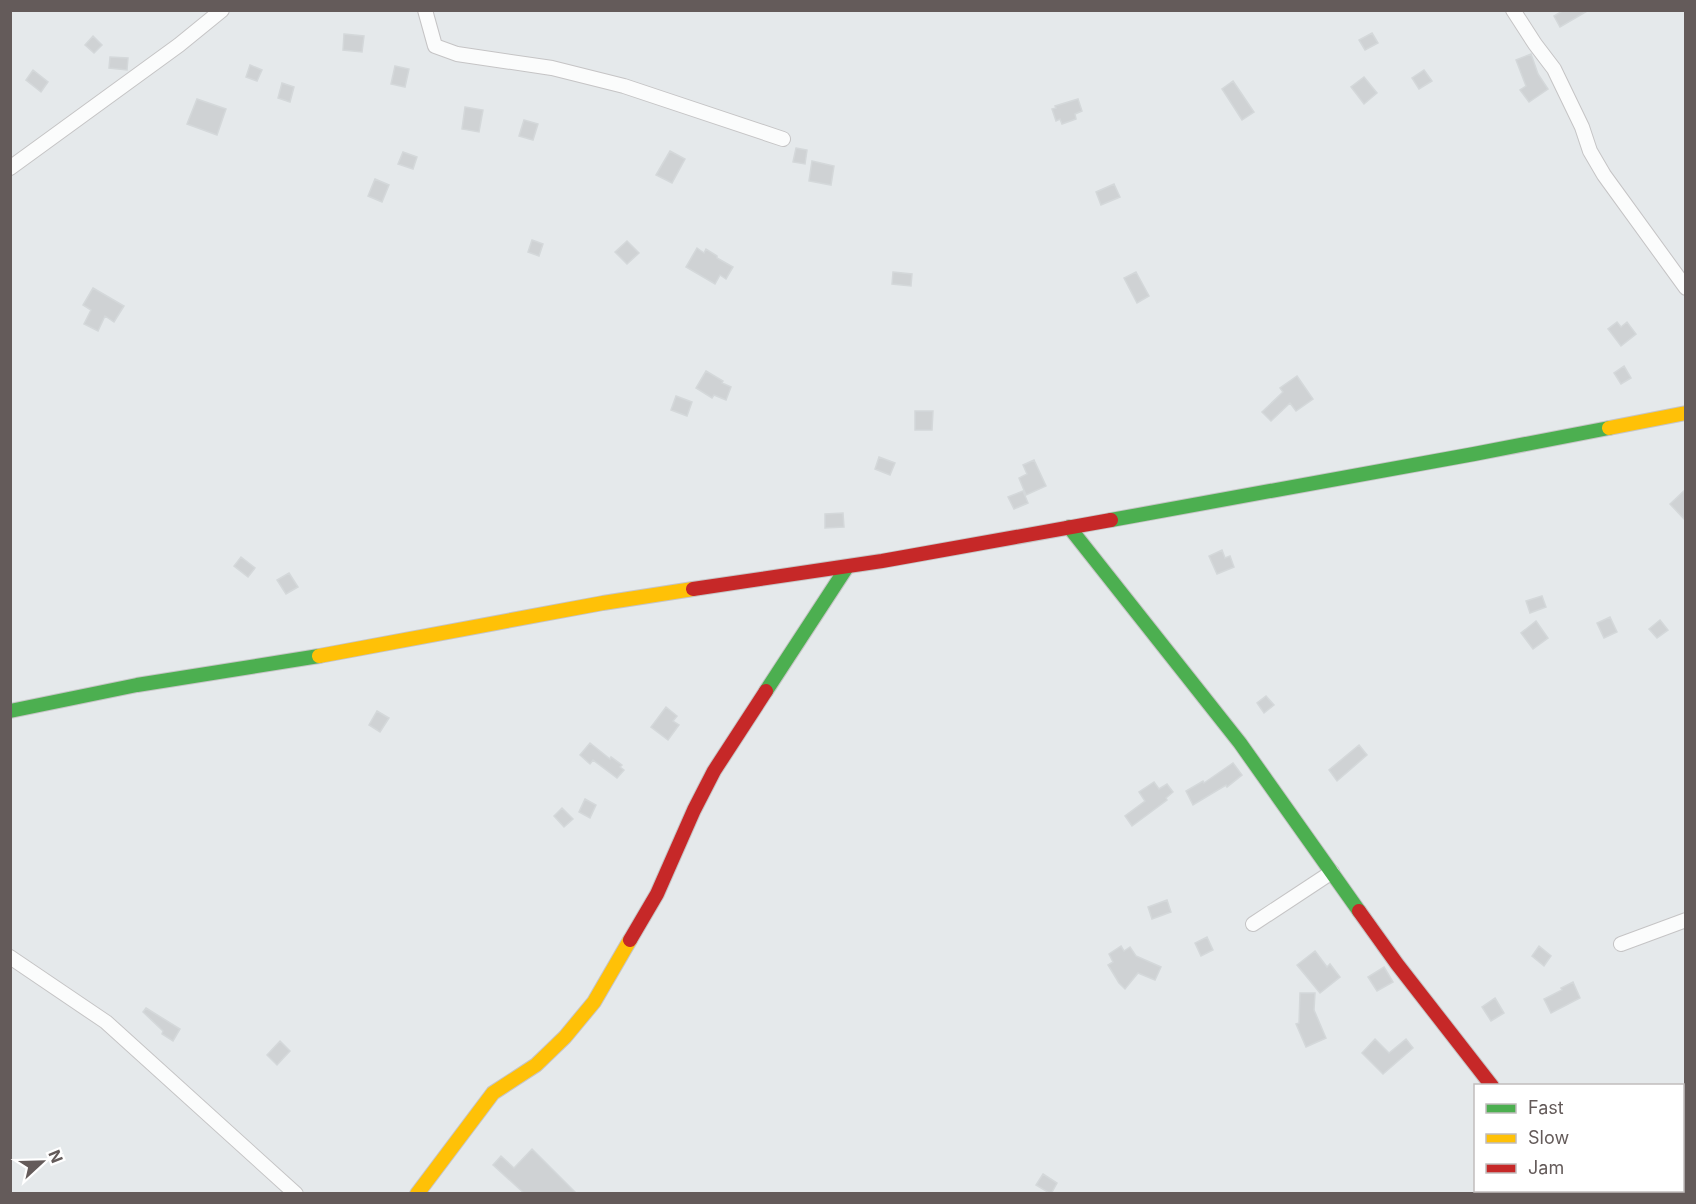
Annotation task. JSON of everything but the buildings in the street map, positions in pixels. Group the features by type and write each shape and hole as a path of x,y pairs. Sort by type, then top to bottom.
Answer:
{"street":[{"path":"10,168 179,45 222,10"},
{"path":"425,10 435,46 457,54 552,68 624,86 783,139"},
{"path":"1513,10 1554,69 1600,170 1686,288"},
{"path":"10,711 137,685 286,662 603,603 847,567 1474,454 1686,413"},
{"path":"1070,527 1240,743 1397,964 1490,1084"},
{"path":"417,1194 493,1093 536,1065 565,1037 594,1002 657,894 714,771 847,567"},
{"path":"1253,924 1332,872"},
{"path":"1621,944 1686,920"},
{"path":"10,957 106,1022 296,1194"}],"traffic: fast":[{"path":"1111,520 1609,428"},
{"path":"1069,527 1240,743 1359,911"},
{"path":"766,691 847,567"},
{"path":"10,711 137,685 319,656"}],"traffic: slow":[{"path":"1609,428 1686,413"},
{"path":"319,656 603,603 693,589"},
{"path":"417,1194 493,1093 536,1065 565,1037 594,1002 630,940"}],"traffic: jam":[{"path":"693,589 882,561 1111,520"},
{"path":"630,940 657,894 714,771 766,691"},
{"path":"1359,911 1397,964 1490,1084"}]}
